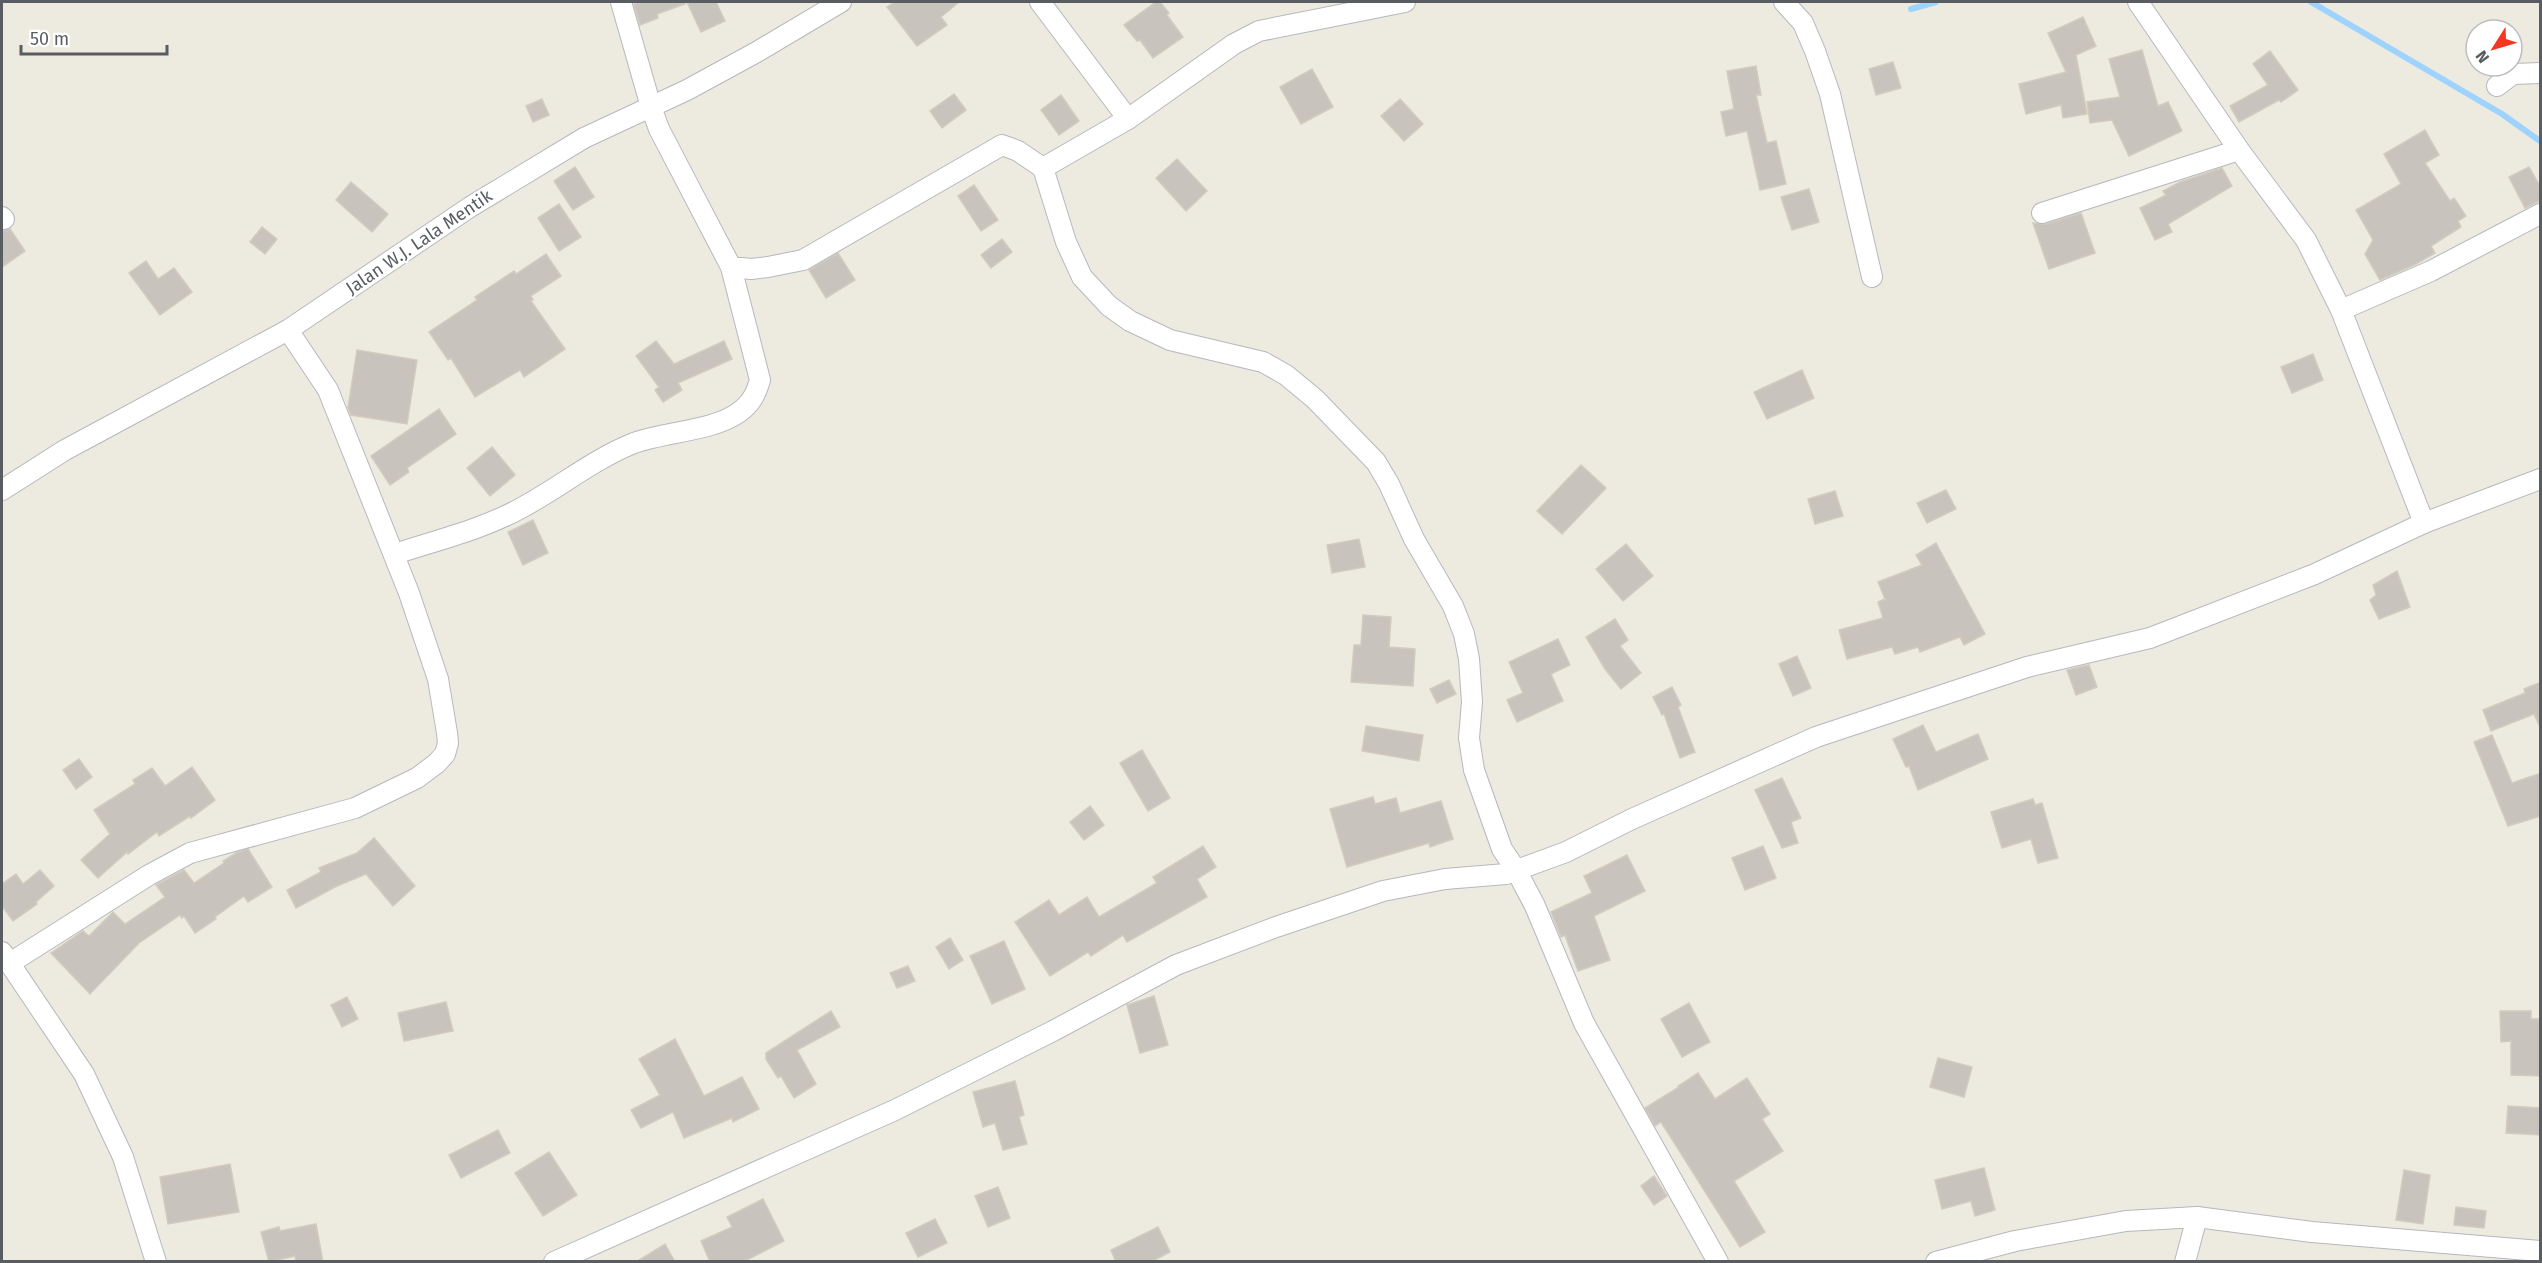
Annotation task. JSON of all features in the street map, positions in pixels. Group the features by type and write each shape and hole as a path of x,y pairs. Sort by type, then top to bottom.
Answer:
{"street":[{"path":"395,554 469,530 522,508 607,455 635,443 704,426 738,413 756,396 760,380 731,267 690,186 670,153 651,107 621,2"},
{"name":"Jalan W.J. Lala Mentik","path":"2,490 64,450 288,330 470,207 584,138 651,107 755,53 841,2"},
{"path":"1040,2 1128,119"},
{"path":"1043,168 1128,119 1234,44 1259,31 1405,2"},
{"path":"1786,2 1784,2 1803,23 1830,94 1872,277"},
{"path":"2138,2 2240,150 2306,240 2341,310 2424,523"},
{"path":"2497,86 2513,74 2541,73"},
{"path":"731,267 768,267 803,260 1002,145 1018,151 1043,168 1066,242 1082,277 1109,306 1130,321 1170,340 1263,362 1286,375 1315,399 1376,462 1414,539 1444,589 1464,634 1469,659 1472,702 1469,738 1474,770 1502,849 1535,906 1584,1023 1718,1262"},
{"path":"2042,213 2240,150"},
{"path":"2341,310 2431,271 2541,214"},
{"path":"156,1262 123,1157 84,1074 6,957 190,853 355,808 395,790 437,763 448,743 438,679 395,554 360,475 327,390 288,330"},
{"path":"554,1262 895,1110 1053,1031 1176,965 1276,927 1383,891 1445,879 1506,874 1566,852 1632,819 1816,737 1911,704 2027,668 2150,638 2314,574 2424,523 2541,479"},
{"path":"1936,1262 2015,1241 2126,1221 2197,1217 2312,1232 2541,1251"},
{"path":"2186,1262 2197,1217"}],"building":[{"path":"685,2 685,4 657,14 658,18 640,25 634,4"},
{"path":"687,2 716,2 725,21 701,32"},
{"path":"895,2 959,2 941,17 947,25 917,46 887,7"},
{"path":"1156,2 1160,2 1169,13 1167,15 1183,37 1153,58 1140,40 1137,41 1124,25"},
{"path":"2083,17 2096,46 2076,55 2087,114 2063,118 2061,105 2026,114 2019,84 2066,72 2048,33"},
{"path":"2142,50 2158,106 2168,102 2182,131 2129,156 2112,120 2090,123 2087,102 2120,97 2109,59"},
{"path":"2270,51 2298,90 2281,102 2279,100 2239,122 2230,106 2268,85 2253,64"},
{"path":"1893,62 1901,88 1876,95 1869,69"},
{"path":"1756,66 1761,95 1756,95 1767,143 1776,141 1786,184 1760,190 1747,131 1726,136 1721,112 1734,109 1727,71"},
{"path":"1312,69 1333,107 1301,124 1280,87"},
{"path":"954,94 966,110 942,128 930,111"},
{"path":"1061,95 1079,121 1059,135 1041,110"},
{"path":"542,99 549,115 533,122 526,106"},
{"path":"1400,99 1423,124 1404,141 1381,116"},
{"path":"2425,130 2439,155 2425,163 2450,201 2454,198 2466,216 2458,221 2461,227 2431,246 2435,253 2380,280 2365,254 2373,240 2356,210 2401,184 2384,154"},
{"path":"1177,159 1207,191 1186,211 1156,178"},
{"path":"575,167 594,197 573,210 554,181"},
{"path":"2529,167 2541,188 2541,200 2525,208 2509,177"},
{"path":"2222,168 2232,186 2168,224 2172,232 2155,240 2140,208 2166,195 2163,191 2180,182"},
{"path":"351,182 388,214 372,232 336,200"},
{"path":"974,185 998,220 981,231 958,196"},
{"path":"1809,189 1819,222 1792,230 1781,197"},
{"path":"559,204 581,237 559,251 538,218"},
{"path":"2081,213 2095,253 2049,269 2033,223 2046,224"},
{"path":"262,227 277,239 265,254 250,242"},
{"path":"10,229 25,251 2,267 2,231"},
{"path":"1002,239 1012,252 991,268 981,255"},
{"path":"838,253 855,280 826,298 809,270"},
{"path":"546,254 561,276 531,296 533,300 531,301 565,349 524,377 520,370 475,397 451,358 448,360 429,332 477,300 475,297 514,271 516,274"},
{"path":"146,261 158,279 174,268 192,292 160,315 129,273"},
{"path":"656,341 674,364 724,341 732,359 678,383 682,390 663,402 655,390 659,387 636,356"},
{"path":"357,350 417,360 407,424 351,415 348,408"},
{"path":"2313,354 2323,380 2292,393 2281,367"},
{"path":"1802,370 1814,398 1767,419 1754,392"},
{"path":"439,409 456,434 407,468 409,472 390,485 371,456"},
{"path":"492,447 515,475 490,496 467,468"},
{"path":"1581,465 1606,488 1562,534 1537,511"},
{"path":"1946,490 1956,509 1927,523 1917,503"},
{"path":"1835,491 1843,516 1815,524 1808,499"},
{"path":"533,520 548,553 523,565 508,532"},
{"path":"1359,539 1365,567 1332,573 1327,545"},
{"path":"1936,543 1985,634 1964,645 1960,637 1920,652 1918,647 1895,654 1892,647 1847,659 1839,630 1883,618 1878,602 1885,599 1878,582 1922,565 1916,555"},
{"path":"1626,544 1653,576 1623,601 1596,569"},
{"path":"2397,571 2410,607 2379,619 2370,600 2376,595 2373,585"},
{"path":"1363,615 1391,617 1389,647 1415,649 1413,686 1351,682 1354,645 1361,645"},
{"path":"1615,619 1628,640 1620,646 1641,673 1621,689 1605,669 1586,637"},
{"path":"1558,639 1570,665 1551,674 1563,701 1517,722 1507,700 1523,693 1509,662"},
{"path":"1797,656 1811,688 1793,696 1779,664"},
{"path":"2089,665 2097,687 2076,695 2067,670"},
{"path":"1449,680 1456,694 1437,703 1430,689"},
{"path":"2541,682 2541,729 2534,714 2491,731 2483,710 2525,693 2524,689"},
{"path":"1672,687 1681,705 1678,707 1695,752 1680,758 1664,714 1662,715 1653,697"},
{"path":"1923,725 1936,752 1978,734 1988,759 1918,790 1909,766 1906,767 1893,739"},
{"path":"1366,726 1423,735 1419,761 1362,751"},
{"path":"2492,735 2512,783 2541,773 2541,816 2508,826 2474,742"},
{"path":"1142,750 1170,798 1148,811 1120,763"},
{"path":"79,759 92,777 76,789 63,770"},
{"path":"192,767 215,800 191,818 190,816 159,836 157,832 128,854 127,852 98,878 81,860 110,834 94,810 135,784 133,780 152,768 165,786"},
{"path":"1782,778 1801,818 1791,822 1798,843 1782,848 1755,790"},
{"path":"1373,797 1375,804 1396,798 1400,813 1441,801 1453,839 1430,847 1429,843 1347,867 1330,809"},
{"path":"2033,799 2035,805 2042,803 2058,858 2038,863 2031,839 2002,848 1991,812"},
{"path":"1090,806 1104,825 1084,840 1070,822"},
{"path":"374,838 415,886 393,906 366,874 337,886 296,908 287,890 321,872 319,868 357,853"},
{"path":"1203,846 1216,867 1197,879 1207,897 1127,942 1123,935 1091,956 1088,952 1050,976 1015,922 1049,900 1059,915 1087,897 1099,917 1157,883 1153,877"},
{"path":"1763,846 1776,878 1745,890 1732,858"},
{"path":"248,849 272,887 248,902 244,896 195,933 184,916 182,918 180,915 139,943 90,994 51,953 83,931 89,936 113,912 125,924 165,897 156,885 184,870 194,883 224,863 223,861"},
{"path":"1627,855 1645,891 1594,916 1610,960 1578,971 1565,935 1561,937 1551,912 1592,893 1584,876"},
{"path":"40,870 54,886 36,902 37,904 13,921 2,906 2,884 16,874 23,884"},
{"path":"950,938 963,960 949,969 936,947"},
{"path":"1004,941 1025,989 992,1004 970,956"},
{"path":"908,966 915,981 897,988 890,973"},
{"path":"1154,996 1168,1045 1140,1053 1127,1005"},
{"path":"347,997 358,1019 342,1027 331,1005"},
{"path":"446,1002 453,1031 404,1041 398,1013"},
{"path":"1689,1003 1710,1042 1682,1057 1661,1019"},
{"path":"831,1011 840,1027 797,1050 816,1084 794,1098 781,1076 778,1078 766,1059 766,1053"},
{"path":"2500,1011 2531,1011 2531,1019 2541,1019 2541,1076 2511,1075 2511,1041 2501,1042"},
{"path":"675,1039 704,1096 742,1077 759,1109 733,1122 732,1118 684,1138 673,1112 641,1128 631,1110 660,1095 639,1059"},
{"path":"1938,1058 1972,1067 1964,1097 1930,1087"},
{"path":"1698,1073 1715,1099 1747,1078 1770,1114 1762,1119 1783,1151 1734,1181 1765,1232 1740,1247 1661,1122 1655,1126 1645,1108"},
{"path":"1015,1081 1024,1115 1019,1117 1027,1144 1003,1150 995,1123 983,1127 973,1092"},
{"path":"2508,1106 2541,1108 2541,1135 2506,1133"},
{"path":"498,1130 510,1153 461,1178 449,1155"},
{"path":"549,1152 577,1195 543,1216 515,1173"},
{"path":"230,1164 239,1212 168,1224 160,1177"},
{"path":"1984,1168 1995,1210 1975,1216 1971,1201 1942,1209 1935,1180"},
{"path":"2404,1170 2430,1175 2423,1224 2396,1220"},
{"path":"1654,1176 1667,1196 1654,1205 1641,1186"},
{"path":"998,1187 1010,1218 988,1227 975,1196"},
{"path":"763,1199 784,1241 743,1262 710,1262 701,1241 732,1227 727,1217"},
{"path":"2456,1207 2486,1211 2484,1228 2454,1225"},
{"path":"935,1219 947,1243 918,1257 906,1233"},
{"path":"316,1224 323,1262 296,1262 295,1256 269,1262 261,1232 279,1227 280,1231"},
{"path":"1158,1227 1170,1252 1151,1262 1116,1262 1111,1250"},
{"path":"665,1244 675,1262 636,1262"}],"waterway":[{"path":"1911,9 1936,2"},
{"path":"2311,2 2502,114 2540,141"}]}
